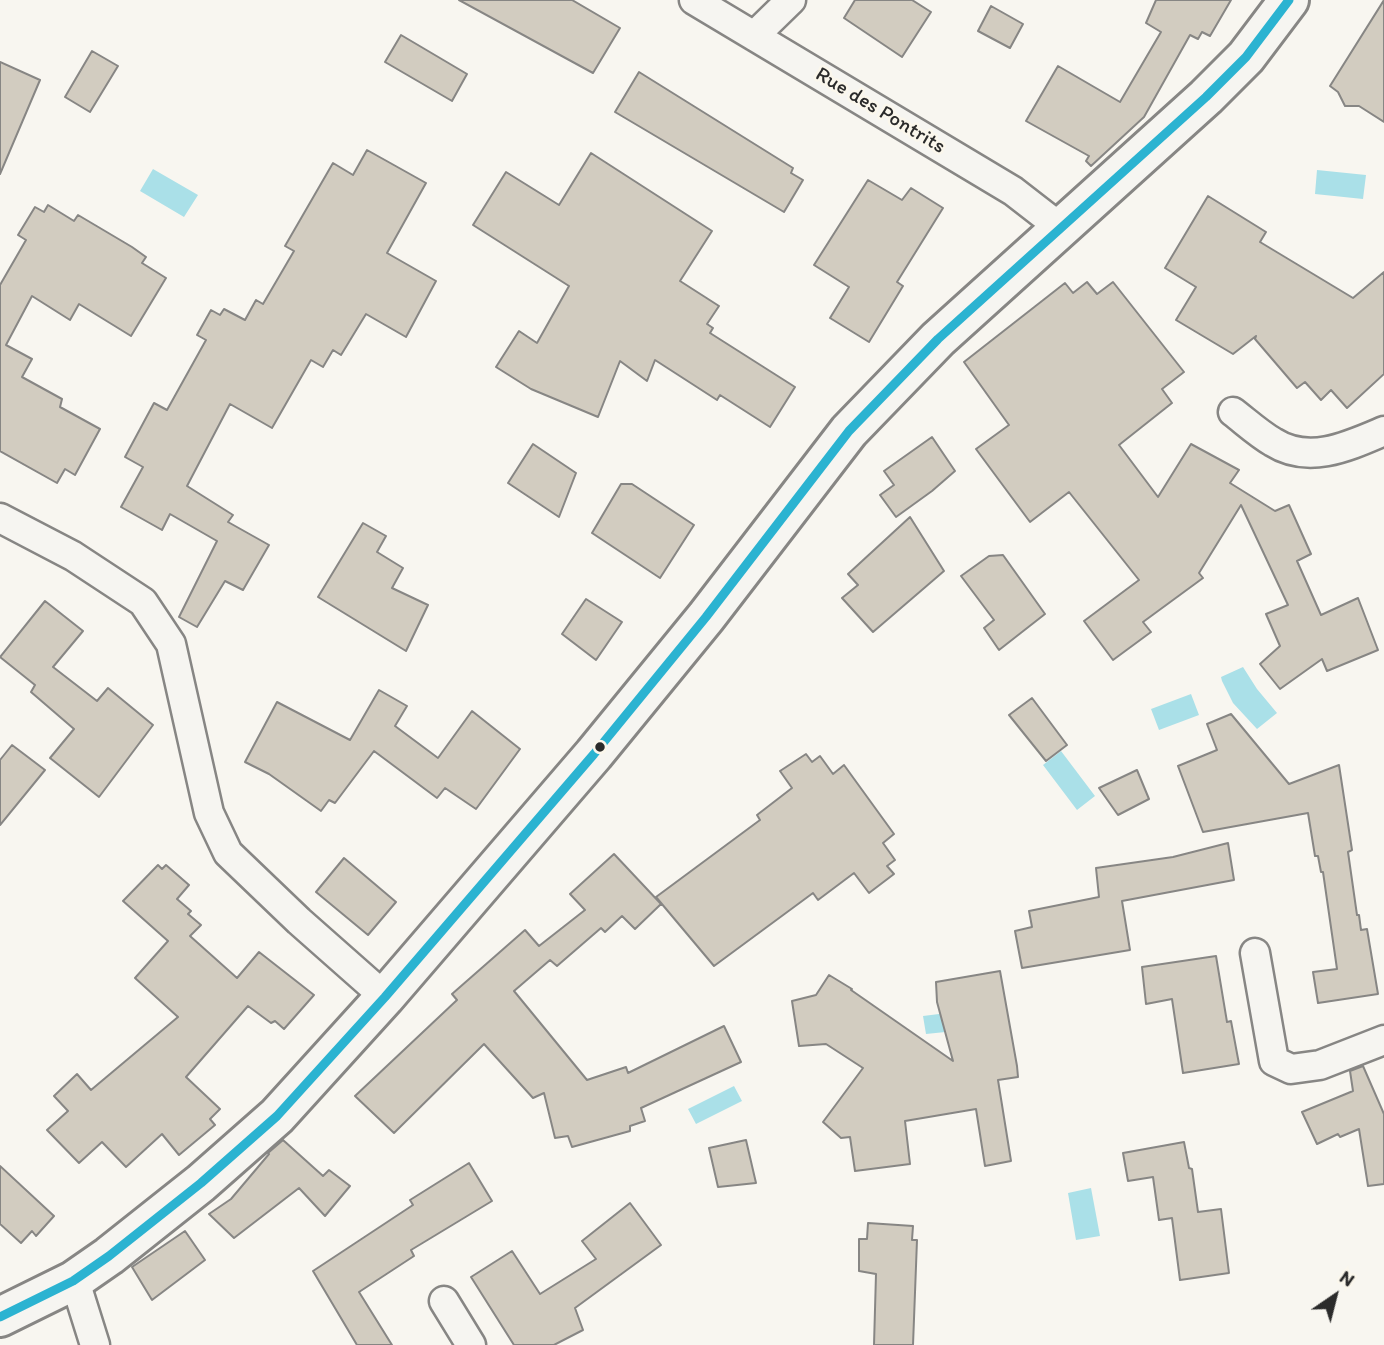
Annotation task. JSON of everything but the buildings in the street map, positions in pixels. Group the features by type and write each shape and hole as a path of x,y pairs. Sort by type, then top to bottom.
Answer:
{"main road":[{"path":"0,1317 73,1281 109,1256 181,1199 277,1116 385,997 594,754 695,631 849,431 938,339 1206,97 1245,57 1289,0"}],"street":[{"name":"Rue des Pontrits","path":"694,0 1013,191 1062,229"},
{"path":"754,36 791,0"},
{"path":"1233,412 1275,444 1308,454 1324,453 1384,431"},
{"path":"0,518 73,556 143,602 171,644 209,813 228,853 299,921 385,997"},
{"path":"1255,953 1275,1061 1291,1069 1320,1065 1384,1040"},
{"path":"73,1281 95,1345"},
{"path":"444,1301 471,1345"}],"water":[{"path":"153,169 198,195 184,217 140,191"},
{"path":"1317,170 1366,175 1363,199 1315,194"},
{"path":"1243,667 1277,713 1257,729 1233,703 1221,677"},
{"path":"1191,694 1199,715 1159,730 1151,709"},
{"path":"1061,751 1095,796 1077,810 1043,765"},
{"path":"963,1011 965,1030 926,1034 923,1016"},
{"path":"734,1086 742,1101 696,1124 688,1109"},
{"path":"1091,1188 1100,1236 1076,1240 1068,1193"}],"transit line":[{"path":"0,1317 73,1281 109,1256 201,1183 277,1116 385,997 594,754 706,617 849,431 938,339 1206,97 1246,57 1289,0"}]}
